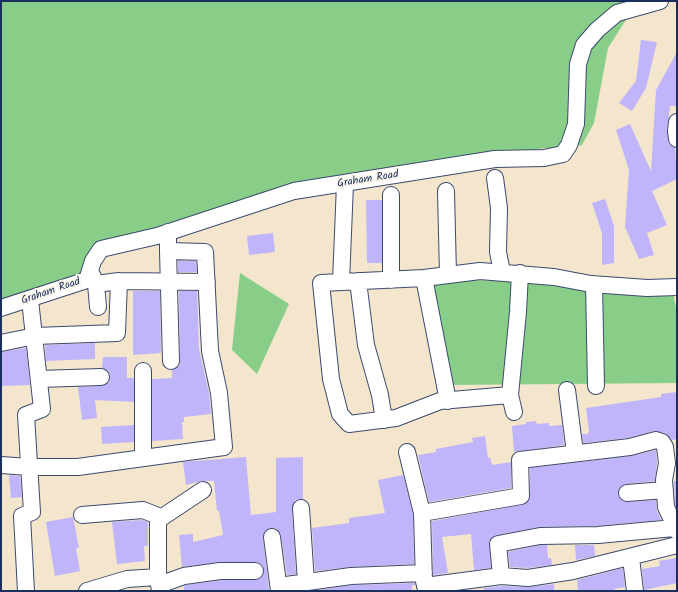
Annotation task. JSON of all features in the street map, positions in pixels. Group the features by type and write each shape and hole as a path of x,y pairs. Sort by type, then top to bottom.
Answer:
{"street":[{"name":"Graham Road","path":"1,308 30,300 93,277 101,249 168,232 294,191 495,159 544,158 563,154 569,145 576,124 578,64 584,45 597,30 617,13 660,1"},
{"path":"677,122 677,139"},
{"path":"495,178 499,208 498,252 502,272"},
{"path":"341,282 345,184"},
{"path":"446,192 448,275"},
{"path":"391,195 391,280"},
{"path":"168,232 171,361"},
{"path":"1,465 29,467 78,467 224,447 219,393 210,351 206,252 168,251"},
{"path":"510,396 440,401 396,418 349,424 340,414 331,378 320,283 424,278 480,271 554,277 594,284 647,288 677,287"},
{"path":"514,412 510,396 520,274"},
{"path":"98,307 93,277 119,281 207,282"},
{"path":"424,278 448,401"},
{"path":"1,343 34,336 117,333 119,281"},
{"path":"358,282 366,345 380,395 384,420"},
{"path":"594,284 596,386"},
{"path":"26,591 22,516 32,512 26,415 42,409 30,300"},
{"path":"143,371 143,457"},
{"path":"39,379 101,377"},
{"path":"567,390 575,453"},
{"path":"422,513 521,496 520,460 630,447 656,440 662,442 665,447 667,463 665,490 666,507 676,529 598,535 540,536 498,544 508,582"},
{"path":"407,452 422,513 424,583"},
{"path":"158,518 203,490"},
{"path":"627,493 665,490"},
{"path":"301,508 306,582"},
{"path":"82,515 143,510 158,518"},
{"path":"158,518 159,584"},
{"path":"272,537 279,588 306,582 352,584 424,583 483,585 508,582 535,584 573,571 631,558 677,545"},
{"path":"631,558 635,591"},
{"path":"87,591 127,579 159,584 184,576 220,571 255,572"}],"green space":[{"path":"1,1 638,1 608,48 594,123 582,145 565,149 544,148 369,177 99,245 85,277 1,303"},
{"path":"240,273 289,304 257,374 232,350"},
{"path":"424,278 672,288 677,313 677,383 447,385"}],"building":[{"path":"641,40 657,42 646,88 632,111 619,103 636,81"},
{"path":"677,52 677,106 670,106 667,130 669,144 675,148 677,179 652,191 667,225 647,233 654,255 639,259 625,227 629,170 616,130 630,124 651,171 656,90"},
{"path":"605,199 614,226 614,263 602,265 602,233 592,203"},
{"path":"366,200 382,200 382,263 367,263"},
{"path":"273,233 275,252 249,255 247,236"},
{"path":"178,261 196,261 197,272 178,272"},
{"path":"133,291 160,291 161,353 133,355"},
{"path":"179,291 197,291 199,349 209,393 211,414 184,417 184,422 182,422 183,439 152,441 152,379 172,378 172,370 179,366 180,361"},
{"path":"95,343 95,359 46,361 45,345"},
{"path":"26,348 30,385 1,386 1,352"},
{"path":"103,357 127,357 127,378 134,378 134,402 95,400 97,418 82,420 78,387 101,386 109,382 109,372 102,368"},
{"path":"677,392 677,439 672,440 665,433 654,431 628,438 583,443 582,434 588,434 589,431 586,408 661,397 661,394"},
{"path":"536,421 537,424 549,423 549,426 562,425 564,445 514,452 512,426"},
{"path":"134,425 134,442 102,444 101,427"},
{"path":"485,436 488,458 490,457 492,465 511,462 511,488 429,502 418,455 436,452 436,449 473,442 472,438"},
{"path":"656,450 657,463 655,481 626,484 619,489 618,494 623,501 627,502 656,500 657,511 661,520 597,526 540,527 496,535 489,541 491,568 474,570 471,534 442,537 448,573 433,575 432,521 526,504 530,496 530,468 631,456"},
{"path":"246,457 251,515 276,512 276,458 303,457 303,499 295,500 292,509 296,574 287,575 281,535 276,528 270,528 266,530 263,538 269,591 184,591 184,586 186,585 221,580 255,580 263,575 263,566 255,562 220,562 182,567 179,535 193,534 193,542 223,535 219,511 217,511 214,481 202,481 186,485 183,462"},
{"path":"9,475 20,476 22,497 11,498"},
{"path":"403,475 413,514 414,564 351,567 315,571 312,528 349,523 349,518 385,513 378,480"},
{"path":"674,481 677,481 677,508 675,505"},
{"path":"73,517 79,548 76,548 80,571 55,576 46,522"},
{"path":"142,520 148,522 148,546 144,546 145,561 117,564 112,522"},
{"path":"547,545 548,558 551,558 552,565 528,568 510,567 508,552"},
{"path":"575,545 594,545 595,556 576,560"},
{"path":"677,558 677,583 644,590 642,569 660,566 659,561"},
{"path":"623,568 625,587 614,589 614,591 578,591 577,580"},
{"path":"415,583 415,585 412,586 412,591 312,591 352,585"},
{"path":"554,584 554,591 484,591 484,588 501,586 529,587"}]}
